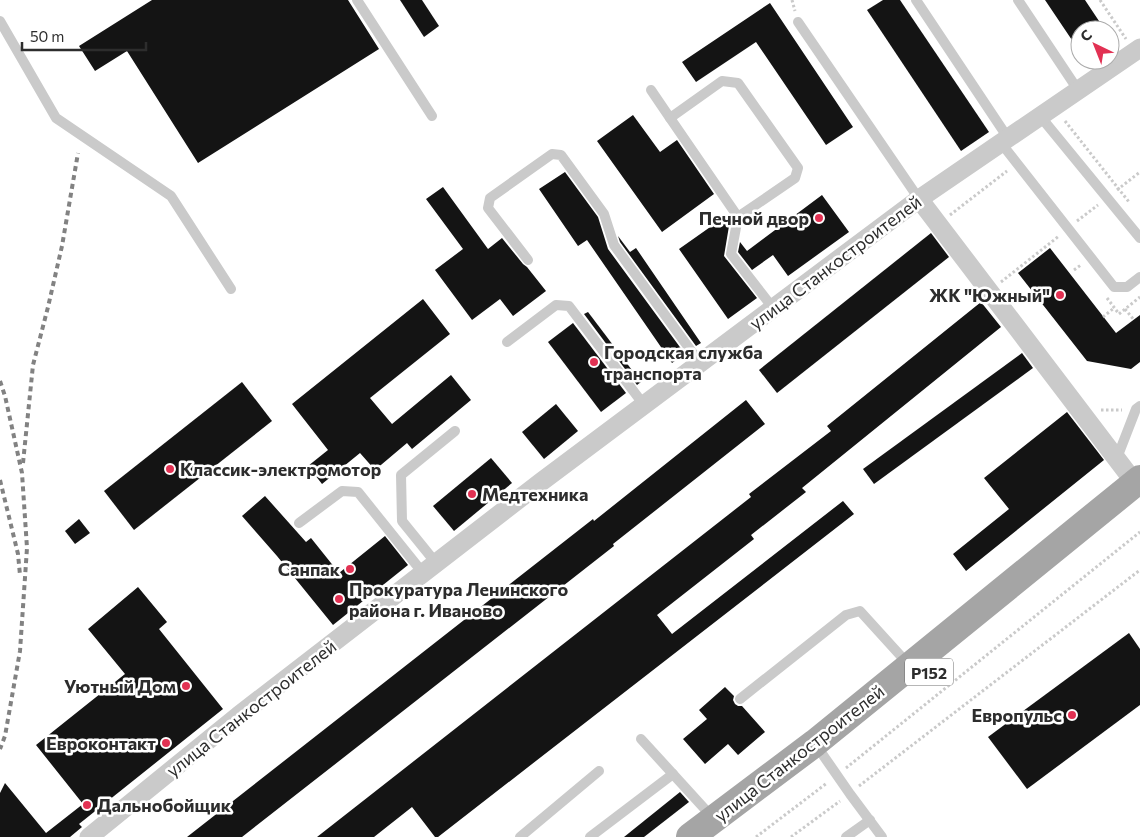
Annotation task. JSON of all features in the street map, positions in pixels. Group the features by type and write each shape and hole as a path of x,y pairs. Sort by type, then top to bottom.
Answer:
{"main road":[{"name":"улица Станкостроителей","path":"825,759 910,666 1138,488"},
{"name":"улица Станкостроителей","path":"690,837 714,828 825,759 1138,488"}],"street":[{"name":"улица Станкостроителей","path":"89,837 238,716 541,482 919,199 1137,50"},
{"path":"919,199 1138,488"}],"lane":[{"path":"357,0 432,116"},
{"path":"916,0 1005,141 1114,287 1127,287 1140,277"},
{"path":"1018,0 1078,90"},
{"path":"0,21 56,118 170,196 232,289"},
{"path":"798,22 919,199"},
{"path":"670,118 722,82 738,83 798,168 794,178 738,217 731,254 773,308"},
{"path":"651,90 738,217"},
{"path":"1040,116 1140,238"},
{"path":"528,260 488,208 490,198 552,154 562,155 604,214 614,245 700,363"},
{"path":"507,342 556,305 569,306 644,405"},
{"path":"1116,458 1138,408"},
{"path":"430,568 402,521 401,475 455,431"},
{"path":"299,523 342,491 358,492 430,568"},
{"path":"740,699 846,614 860,611 910,666"},
{"path":"641,739 673,774 714,828"},
{"path":"825,759 882,837"},
{"path":"520,837 599,771"},
{"path":"590,837 673,774"},
{"path":"846,837 870,820"}],"path":[{"path":"1100,0 1137,50"},
{"path":"1061,116 1135,208"},
{"path":"938,224 1007,171"},
{"path":"1074,270 1081,265"},
{"path":"1119,314 1140,297"},
{"path":"1103,317 1114,308"},
{"path":"1125,309 1134,320"},
{"path":"1086,418 1095,410 1138,408"},
{"path":"756,837 825,759 1140,532"},
{"path":"791,837 850,794 1140,570"}],"building":[{"path":"152,0 348,0 379,49 198,163 127,51 95,71 79,46"},
{"path":"400,0 422,0 439,26 424,37"},
{"path":"883,0 900,0 989,132 961,151 867,10"},
{"path":"1045,0 1085,0 1098,20 1070,20 1070,37"},
{"path":"770,3 853,127 826,145 756,42 696,82 682,62"},
{"path":"633,115 660,152 677,140 714,194 662,232 597,141"},
{"path":"565,172 598,217 608,249 685,354 672,363 587,240 578,246 539,189"},
{"path":"443,187 488,249 502,238 546,291 513,316 500,299 472,320 435,270 463,249 426,199"},
{"path":"822,195 849,232 788,276 773,255 752,270 738,252 740,242 747,251"},
{"path":"723,218 729,226 724,256 757,298 728,319 679,249"},
{"path":"931,233 949,257 777,393 759,370"},
{"path":"618,236 630,252 636,248 701,343 696,346 620,242"},
{"name":"ЖК \"Южный\"","path":"1050,248 1116,333 1140,315 1140,362 1131,369 1087,361 1018,273"},
{"path":"423,299 450,334 370,398 392,424 451,375 471,400 412,449 407,443 375,470 360,453 322,484 308,466 328,450 292,404"},
{"path":"981,302 1001,327 802,488 806,492 751,535 754,539 657,615 672,634 843,501 854,514 438,837 435,837 412,807 374,837 317,837 751,497 749,494 831,431 827,426"},
{"path":"588,312 641,382 637,385 584,314"},
{"name":"Городская служба транспорта","path":"573,323 626,393 601,412 548,342"},
{"path":"1022,353 1033,368 874,484 863,469"},
{"name":"Классик-электромотор","path":"242,382 272,421 134,530 104,491"},
{"path":"746,400 765,424 613,544 614,546 242,837 187,837 593,519 594,521"},
{"path":"556,404 578,431 544,459 522,432"},
{"path":"1067,412 1104,460 966,571 953,554 1009,509 984,478"},
{"name":"Медтехника","path":"491,458 512,483 454,531 433,506"},
{"name":"Прокуратура Ленинского района г. Иваново","path":"265,496 306,542 311,538 339,573 385,536 408,565 333,625 242,516"},
{"path":"79,519 90,533 75,544 65,531"},
{"path":"138,587 167,622 159,629 223,709 79,824 82,827 70,837 0,837 0,793 5,783 46,833 83,804 36,745 125,674 88,629"},
{"name":"Европульс","path":"1129,633 1140,649 1140,705 1027,789 988,737"},
{"path":"725,687 734,696 735,704 742,706 765,732 738,755 728,744 705,764 683,739 707,719 699,710"},
{"path":"680,792 689,802 644,837 624,837"}],"railway":[{"path":"23,463 33,365 62,246 78,153"},
{"path":"0,381 22,473 27,548 20,651 5,736 0,749"},
{"path":"0,480 18,554 20,575"}],"place":[{"name":"Печной двор","path":"819,218"},
{"name":"ЖК \"Южный\"","path":"1060,295"},
{"name":"Городская служба транспорта","path":"594,362"},
{"name":"Классик-электромотор","path":"170,469"},
{"name":"Медтехника","path":"472,494"},
{"name":"Санпак","path":"350,569"},
{"name":"Прокуратура Ленинского района г. Иваново","path":"339,599"},
{"name":"Уютный Дом","path":"186,686"},
{"name":"Европульс","path":"1072,715"},
{"name":"Евроконтакт","path":"166,743"},
{"name":"Дальнобойщик","path":"87,805"}]}
